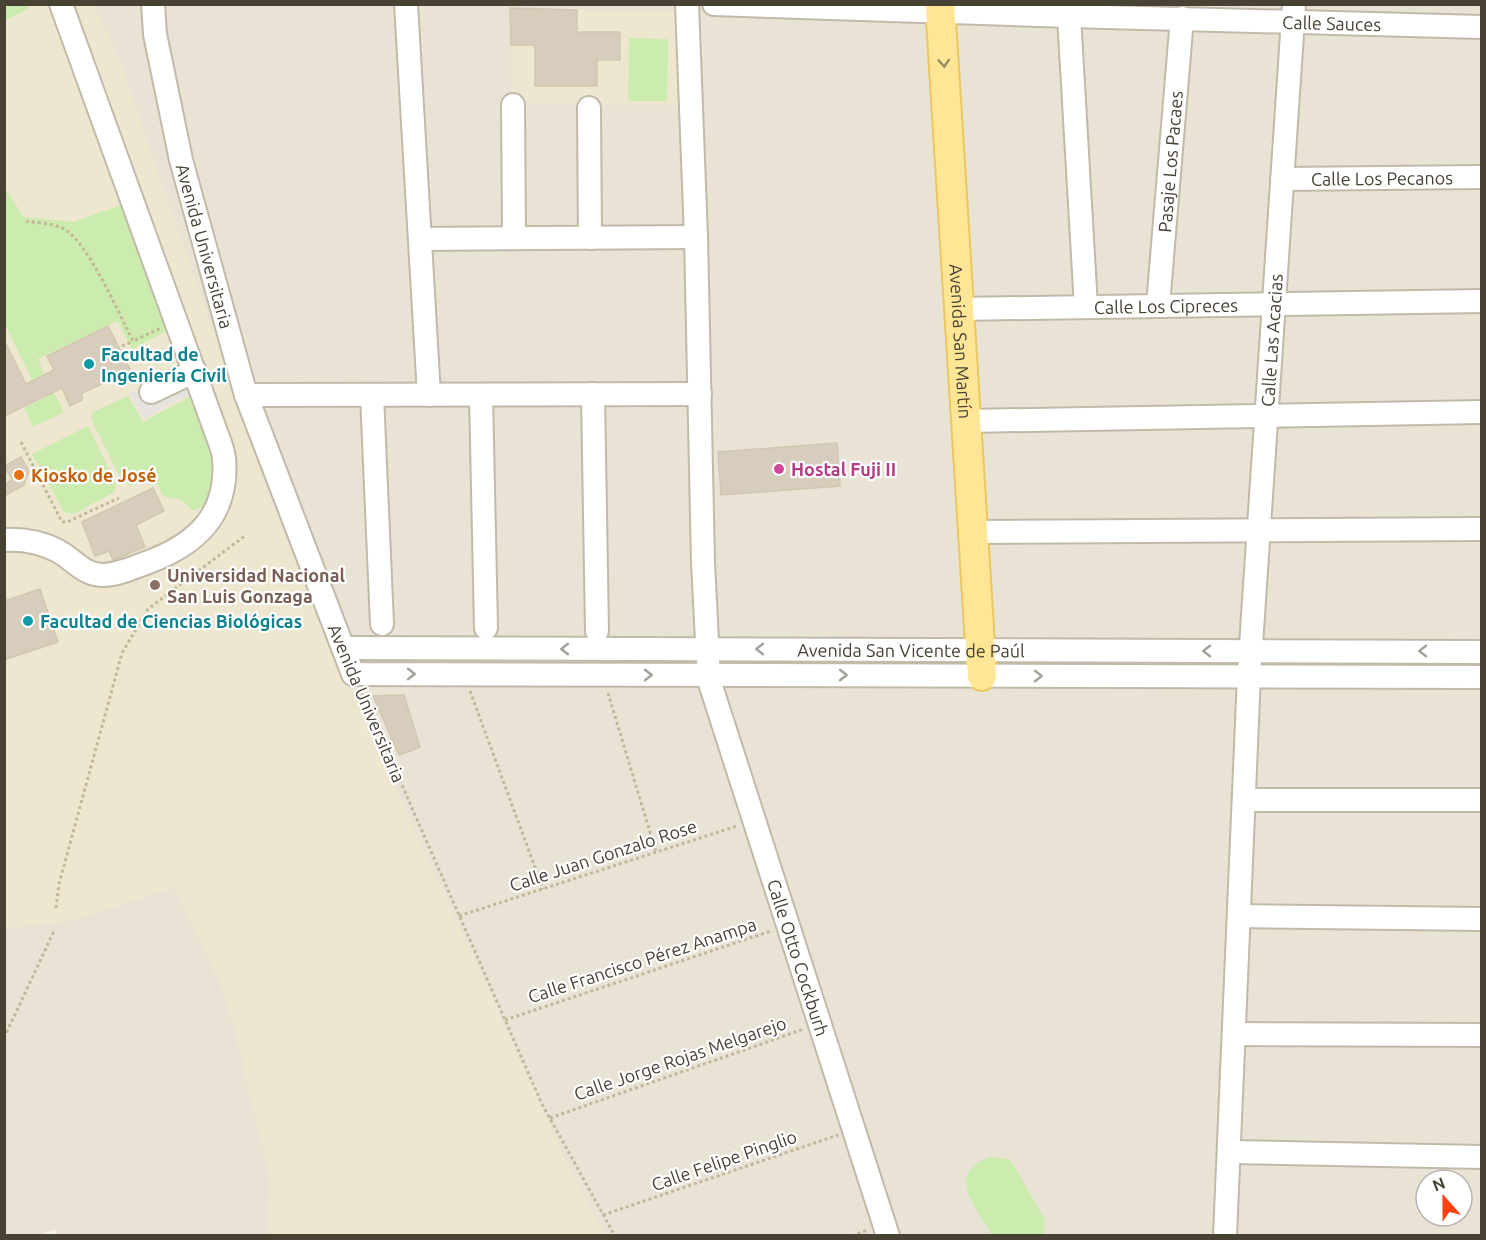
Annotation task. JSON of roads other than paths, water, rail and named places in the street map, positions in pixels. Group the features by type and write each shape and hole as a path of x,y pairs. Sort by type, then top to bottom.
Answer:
{"main road":[{"name":"Avenida San Martín","path":"950,8 989,663"}],"street":[{"path":"4,540 21,539 42,544 59,551 86,572 100,575 116,573 171,554 199,533 214,516 220,502 224,479 224,457 195,371 61,4"},
{"name":"Avenida Universitaria","path":"153,4 155,34 182,160 246,395 352,674"},
{"path":"406,4 429,395"},
{"name":"Calle Otto Cockburh","path":"687,4 696,237 703,562 709,680 888,1236"},
{"name":"Calle Sauces","path":"714,4 950,8 1070,16 1182,18 1293,13 1482,27"},
{"name":"Calle Las Acacias","path":"1225,1236 1250,651 1293,13"},
{"path":"1070,16 1086,307"},
{"name":"Pasaje Los Pacaes","path":"1158,305 1182,18"},
{"path":"513,105 514,238"},
{"path":"589,108 590,238"},
{"name":"Calle Los Pecanos","path":"1282,179 1482,177"},
{"path":"421,239 696,237"},
{"name":"Calle Los Cipreces","path":"969,309 1274,303 1482,302"},
{"path":"151,392 195,371"},
{"path":"593,394 597,631"},
{"path":"246,395 700,394"},
{"path":"372,395 382,624"},
{"path":"482,395 486,628"},
{"path":"975,421 1482,412"},
{"path":"982,532 1482,529"},
{"name":"Avenida San Vicente de Paúl","path":"343,648 1482,677"},
{"name":"Avenida San Vicente de Paúl","path":"352,674 603,675 989,663 1250,651 1482,652"},
{"path":"1244,800 1482,801"},
{"path":"1239,916 1482,919"},
{"path":"1234,1034 1482,1035"},
{"path":"1230,1152 1482,1157"}],"place":[{"name":"Facultad de Ingeniería Civil","path":"89,364"},
{"name":"Hostal Fuji II","path":"779,469"},
{"name":"Kiosko de José","path":"19,475"},
{"name":"Universidad Nacional San Luis Gonzaga","path":"155,585"},
{"name":"Facultad de Ciencias Biológicas","path":"28,621"}]}
